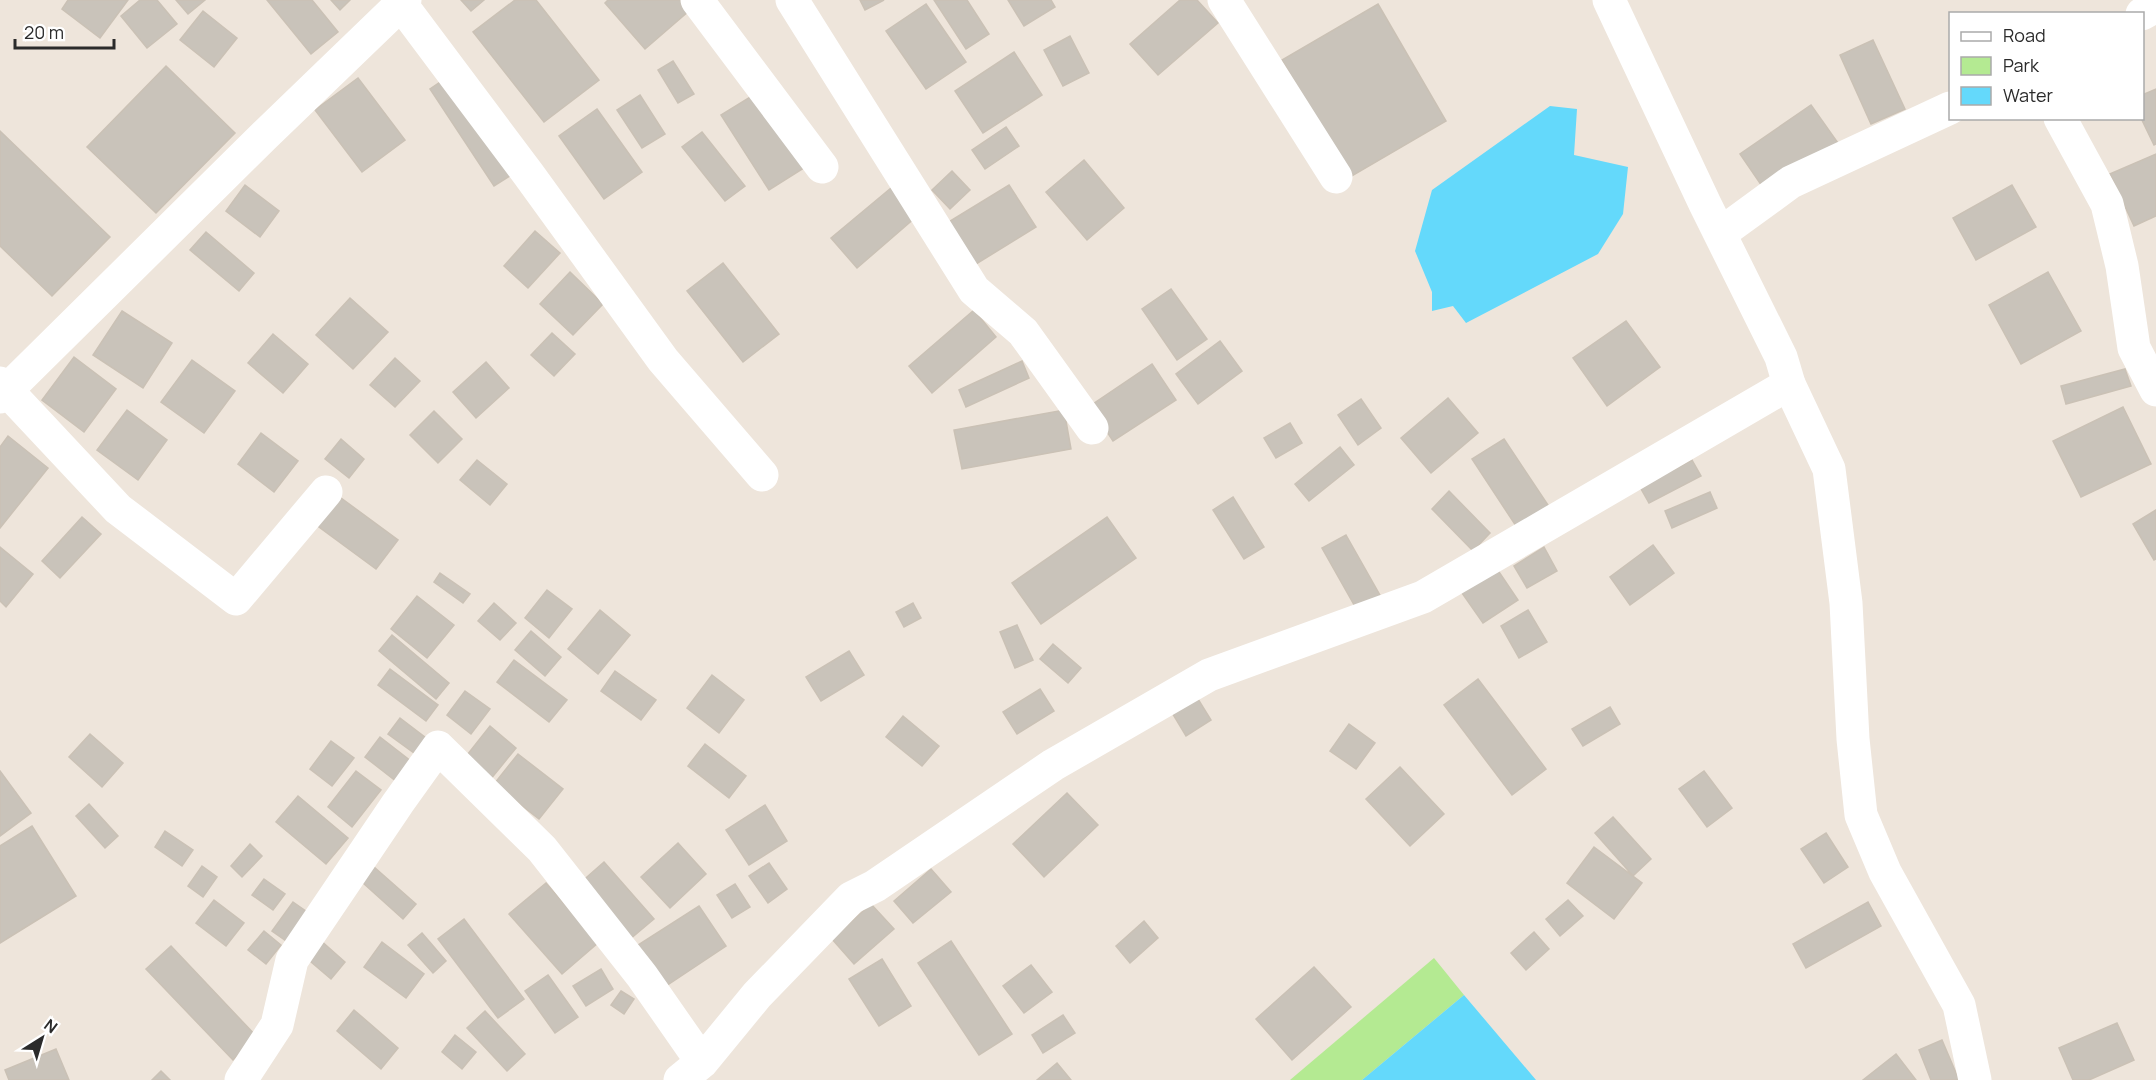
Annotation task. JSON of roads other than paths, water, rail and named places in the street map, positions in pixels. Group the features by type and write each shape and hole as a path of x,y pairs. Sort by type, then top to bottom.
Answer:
{"street":[{"path":"697,0 822,167"},
{"path":"792,0 974,290 1023,332 1092,428"},
{"path":"1224,0 1336,177"},
{"path":"1609,0 1781,357 1789,384 1829,469 1846,603 1853,739 1861,815 1885,872 1959,1005 1975,1080"},
{"path":"326,492 236,599 118,509 2,391 403,2 663,360 762,475"},
{"path":"1721,233 1791,182 1949,108"},
{"path":"2061,120 2107,204 2122,266 2134,348 2156,390"},
{"path":"241,1080 277,1025 292,960 398,802 438,747 542,849 642,976 691,1071 757,995 851,897 875,886 1053,765 1209,675 1423,597 1789,384"}],"water":[{"path":"1550,106 1577,109 1574,155 1628,167 1623,214 1598,254 1466,323 1453,306 1432,311 1432,292 1415,251 1432,190"},
{"path":"1464,995 1536,1080 1362,1080"}]}
